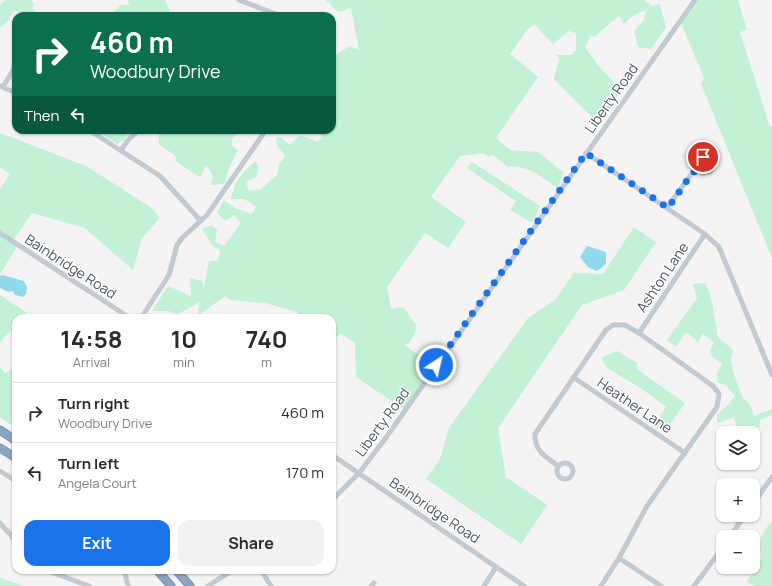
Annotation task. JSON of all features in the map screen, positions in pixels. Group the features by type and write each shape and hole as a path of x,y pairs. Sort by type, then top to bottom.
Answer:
{"highway":[{"path":"0,430 12,438"},
{"path":"0,448 12,456"},
{"path":"160,574 171,586"},
{"path":"179,574 188,584"}],"street":[{"path":"242,0 271,12"},
{"name":"Liberty Road","path":"336,496 359,473 695,0"},
{"path":"12,71 1,87 12,91"},
{"path":"95,134 166,182 201,220"},
{"path":"121,150 135,134"},
{"path":"144,314 169,275 177,245 182,238 207,215 263,134"},
{"path":"586,153 706,234 719,247 772,375"},
{"path":"668,208 690,176 698,168"},
{"name":"Bainbridge Road","path":"0,233 124,314"},
{"name":"Ashton Lane","path":"639,333 706,234"},
{"path":"558,466 538,451 534,442 535,434 606,330 613,325 625,325 639,333 713,386 719,394 717,407 647,506 620,558 601,586"},
{"name":"Heather Lane","path":"573,377 685,453"},
{"name":"Bainbridge Road","path":"336,457 524,586"},
{"path":"0,471 12,478"},
{"path":"760,494 772,477"},
{"path":"0,523 12,536"},
{"path":"694,586 716,556"},
{"path":"620,558 661,586"},
{"path":"484,586 496,567"},
{"path":"57,574 89,586"},
{"path":"125,574 126,585"},
{"path":"208,586 227,574"},
{"path":"264,574 272,586"}],"green space":[{"path":"5,0 32,0 34,6 32,8 35,12 18,12 14,10 7,22 0,28 0,5"},
{"path":"128,0 165,0 170,12 114,12 121,5 129,5"},
{"path":"326,0 644,0 652,6 660,5 666,27 651,49 638,47 634,31 644,20 646,10 634,15 624,24 619,16 594,37 590,36 585,47 597,64 621,90 603,120 598,123 554,79 559,59 557,55 572,55 576,50 576,33 569,31 553,44 534,24 528,29 510,54 538,77 496,138 510,150 538,152 564,173 557,188 540,176 528,170 508,167 493,155 488,156 483,153 460,156 431,197 466,222 448,248 425,233 387,287 391,309 403,307 416,325 415,334 409,343 404,345 435,367 405,410 356,377 355,343 341,334 336,337 336,314 298,314 297,312 265,303 231,300 225,296 200,314 199,314 198,310 200,302 178,314 168,311 152,311 168,286 191,296 190,278 202,281 204,287 209,261 218,261 220,251 212,245 202,229 212,225 217,230 215,242 224,246 241,223 234,215 225,221 217,213 224,200 235,208 252,214 256,206 244,199 231,199 232,193 239,178 256,161 259,168 256,177 246,182 249,191 261,189 277,175 279,164 285,156 277,146 276,138 281,137 290,145 300,135 318,142 322,137 320,134 336,134 336,55 350,46 359,50 351,8 338,12"},
{"path":"695,0 738,0 747,30 740,32 770,127 772,126 772,258 701,84 704,78 680,21"},
{"path":"0,133 86,166 152,208 160,218 142,238 133,270 85,228 32,213 13,241 18,245 0,274 0,189 10,174 0,167"},
{"path":"102,134 127,134 124,140 117,144"},
{"path":"159,134 236,134 232,139 232,146 238,150 230,166 224,184 211,185 213,176 206,165 201,176 198,176 175,161 177,157 159,144"},
{"path":"472,162 540,206 532,223 510,210 516,201 467,168"},
{"path":"634,227 656,242 624,290 582,305 498,428 506,477 547,505 521,544 426,479 440,459 449,428 528,318 555,300 574,273 603,274"},
{"path":"706,283 712,302 718,337 733,350 731,360 733,372 743,398 750,405 754,416 772,409 772,415 760,420 760,426 736,426 734,417 717,424 717,415 735,396 726,385 718,383 717,374 722,364 713,357 710,351 714,342 703,334 698,342 686,332 676,347 667,340 697,298 693,284"},
{"path":"0,295 27,313 12,314 12,329 0,342"},
{"path":"617,351 637,363 638,370 685,403 664,433 653,426 666,407 642,389 607,368 601,358"},
{"path":"0,367 5,373 12,369 12,426 0,417"},
{"path":"772,521 772,586 754,586 747,582 752,574 760,574 760,561 762,558 760,547 761,538"},
{"path":"0,577 1,578 23,586 0,586"}],"water":[{"path":"587,246 606,252 606,264 597,271 588,267 580,257"},
{"path":"2,275 24,281 27,288 26,294 23,297 15,295 13,291 8,292 0,288 0,276"}],"route":[{"path":"436,365 586,153 668,208 690,176 698,168 697,163 703,157"}]}
